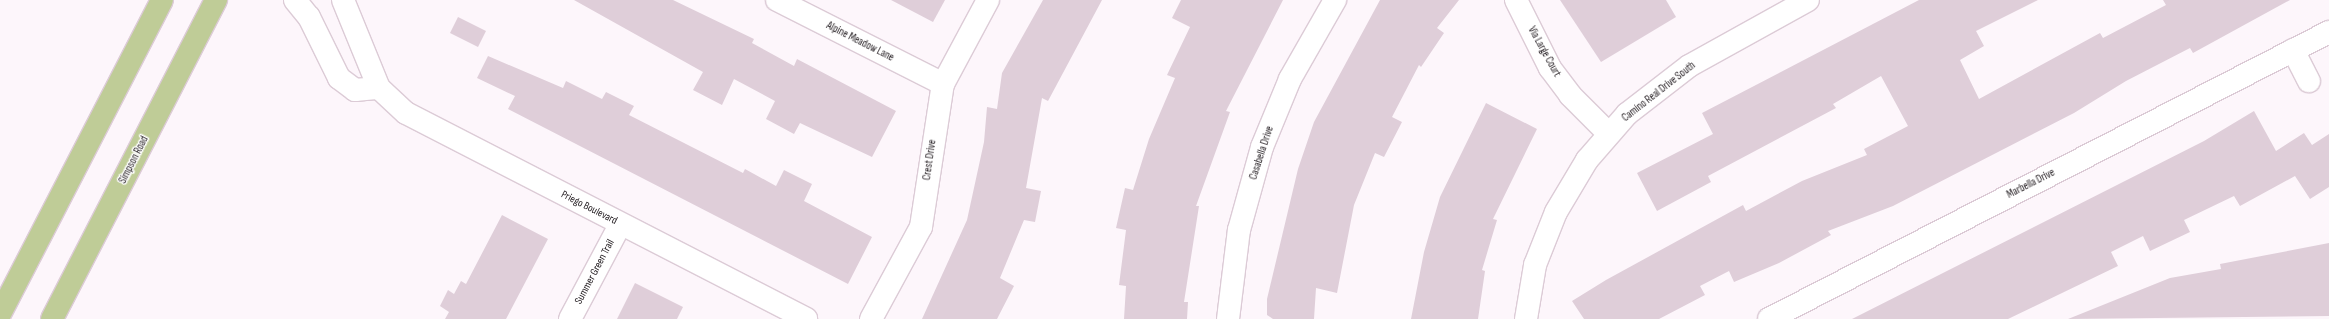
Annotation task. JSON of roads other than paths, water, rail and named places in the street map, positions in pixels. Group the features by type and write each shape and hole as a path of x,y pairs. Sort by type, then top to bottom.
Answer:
{"main road":[{"path":"0,314 162,0"},
{"name":"Simpson Road","path":"52,319 216,0"}],"street":[{"path":"295,0 309,17 339,78 355,90 379,88"},
{"name":"Priego Boulevard","path":"343,0 379,88 406,113 620,225 806,319"},
{"name":"Alpine Meadow Lane","path":"777,0 943,84"},
{"name":"Crest Drive","path":"871,319 921,228 943,84 988,0"},
{"name":"Casabella Drive","path":"1228,319 1239,230 1262,147 1290,79 1336,0"},
{"name":"Via Large Court","path":"1516,0 1550,68 1570,95 1609,134"},
{"name":"Camino Real Drive South","path":"1526,319 1535,265 1556,212 1587,160 1609,134 1627,114 1689,66 1808,0"},
{"name":"Marbella Drive","path":"1769,319 2329,32"},
{"path":"2293,50 2309,81"},
{"name":"Summer Green Trail","path":"570,319 620,225"}]}
